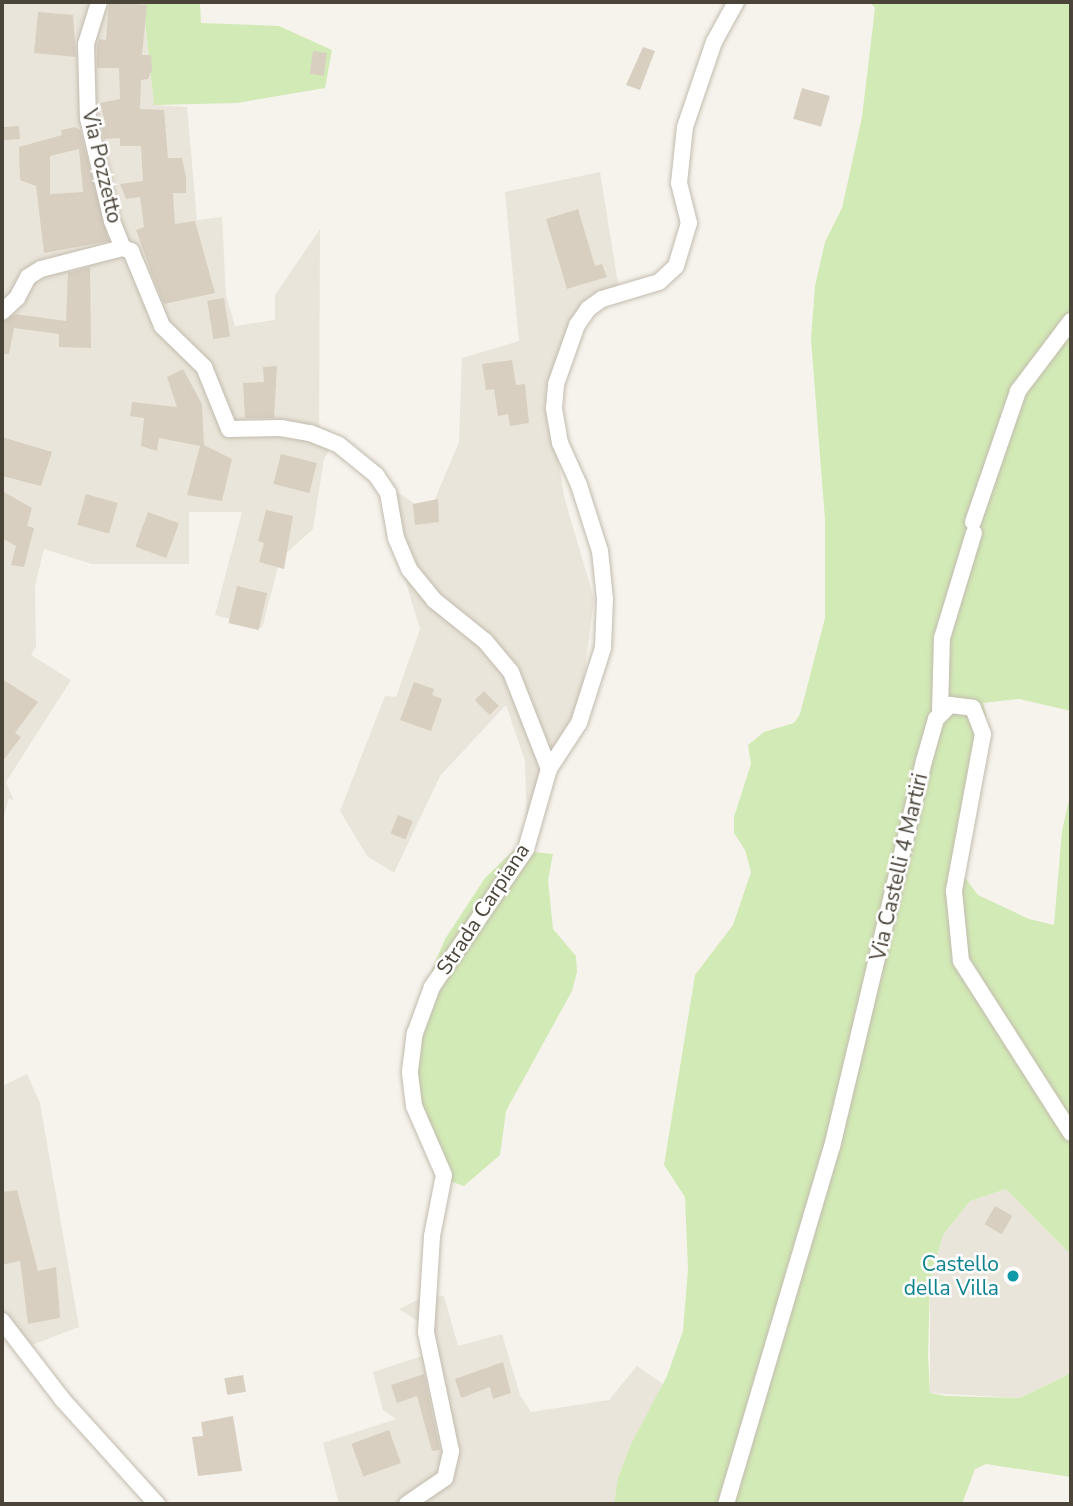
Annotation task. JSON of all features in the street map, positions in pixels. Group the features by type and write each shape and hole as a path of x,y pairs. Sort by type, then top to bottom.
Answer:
{"street":[{"name":"Via Pozzetto","path":"99,2 86,44 88,118 112,221 123,248 136,260 162,326 194,354 211,378 229,429 281,428 310,433 340,445 376,475 388,493 396,538 409,569 434,600 485,641 511,672 549,769"},
{"name":"Strada Carpiana","path":"407,1504 445,1478 451,1451 426,1332 432,1236 444,1175 414,1106 410,1071 415,1033 432,986 526,849 549,769 569,743 587,705 605,629 600,551 560,443 554,408 556,384 577,325 588,309 602,299 659,282 676,266 689,223 679,183 685,127 714,42 736,2"},
{"path":"2,312 17,298 28,277 41,269 123,248"},
{"name":"Via Castelli 4 Martiri","path":"726,1504 832,1147 908,824 940,712 943,638 973,527 1018,391 1071,321"},
{"path":"940,712 950,705 965,704 977,712 982,728 954,891 961,961 1071,1133"},
{"path":"2,1321 62,1399 157,1504"}],"shaded area":[{"path":"2,2 143,2 154,105 187,107 197,220 222,217 226,295 235,326 275,320 275,295 320,229 319,435 331,447 324,459 313,529 280,559 262,628 215,615 242,512 189,512 189,564 92,564 44,549 35,586 36,647 31,655 71,680 6,782 14,801 9,798 2,824"},
{"path":"600,172 621,302 582,309 552,420 564,496 594,599 580,708 527,827 525,761 506,705 440,776 394,873 367,856 340,811 385,696 396,697 420,629 374,477 429,513 459,442 462,358 519,341 505,192"},
{"path":"27,1074 40,1103 79,1327 19,1350 2,1324 2,1086"},
{"path":"1006,1189 1071,1255 1071,1373 1020,1398 930,1393 930,1282 943,1235 970,1201"},
{"path":"429,1294 429,1298 444,1296 458,1346 502,1334 520,1395 531,1412 609,1400 637,1366 663,1384 631,1444 618,1478 614,1504 339,1504 323,1443 396,1419 383,1410 373,1372 425,1355 422,1324 399,1309"}],"green space":[{"path":"143,2 200,2 201,23 279,26 332,50 325,88 237,103 154,105"},
{"path":"870,2 1071,2 1071,711 1019,699 983,703 986,714 956,866 978,895 1029,919 1054,925 1062,831 1071,791 1071,1255 1006,1189 970,1201 943,1235 930,1282 928,1355 930,1393 946,1396 1020,1398 1071,1373 1071,1477 986,1464 975,1469 962,1504 614,1504 618,1478 631,1444 667,1376 683,1331 688,1269 685,1197 664,1165 695,975 733,925 751,872 745,850 734,833 734,817 751,764 748,745 764,732 794,723 800,714 825,618 825,520 811,339 815,286 825,242 842,208 862,117 875,8"},
{"path":"514,850 553,854 548,880 553,929 576,956 577,972 572,991 506,1111 500,1155 464,1186 441,1178 405,1093 403,1055 407,1029 445,939 485,878"}],"building":[{"path":"109,2 147,5 142,55 151,55 152,70 148,79 141,80 140,109 164,110 168,158 182,158 186,177 186,193 173,193 175,224 195,221 215,293 164,304 152,274 136,230 144,227 140,197 126,199 120,184 143,181 141,146 120,146 120,138 104,139 101,127 106,126 100,103 120,99 119,68 97,68 97,45 99,39 106,40"},
{"path":"38,12 73,15 76,57 34,53"},
{"path":"643,47 655,51 640,90 626,85"},
{"path":"313,51 327,53 324,76 310,74"},
{"path":"802,88 830,96 821,127 793,119"},
{"path":"19,126 20,139 3,140 2,127"},
{"path":"75,127 80,130 109,241 44,253 36,186 20,180 19,147 62,135 61,130","holes":["79,149 83,192 50,194 50,156"]},
{"path":"578,209 595,266 602,264 607,277 567,289 546,219"},
{"path":"90,267 91,348 59,347 59,334 14,328 9,354 2,354 2,322 15,314 66,321 68,273"},
{"path":"224,298 230,337 213,339 207,301"},
{"path":"512,360 516,385 525,384 529,423 510,426 508,414 498,416 494,389 486,390 482,364"},
{"path":"277,366 274,418 245,418 243,383 264,382 263,367"},
{"path":"183,369 202,404 204,445 232,459 222,501 187,495 200,446 159,438 157,451 141,446 144,418 130,416 132,402 177,407 167,377"},
{"path":"2,437 52,452 41,486 2,476"},
{"path":"281,454 317,463 309,493 274,484"},
{"path":"2,491 32,508 27,526 34,528 24,567 11,565 16,546 2,538"},
{"path":"86,494 118,503 109,534 77,525"},
{"path":"438,499 439,522 415,525 413,504"},
{"path":"266,510 293,516 284,569 259,562 264,543 258,541"},
{"path":"148,512 179,523 166,558 135,547"},
{"path":"237,586 267,593 259,630 228,623"},
{"path":"2,679 38,702 15,733 21,737 2,762"},
{"path":"414,682 434,689 432,695 442,699 431,731 400,720"},
{"path":"484,691 499,706 490,715 475,700"},
{"path":"398,815 413,821 405,840 391,834"},
{"path":"17,1190 38,1271 56,1267 60,1318 28,1324 20,1261 2,1265 2,1192"},
{"path":"995,1206 1012,1216 1002,1234 984,1224"},
{"path":"503,1362 511,1393 493,1399 490,1387 461,1398 455,1379"},
{"path":"424,1374 440,1450 432,1451 417,1396 397,1403 391,1385"},
{"path":"243,1375 246,1392 227,1395 224,1378"},
{"path":"233,1416 242,1471 198,1476 192,1437 203,1436 201,1422"},
{"path":"389,1430 401,1463 363,1477 351,1444"}],"place":[{"name":"Castello della Villa","path":"1013,1276"}]}
